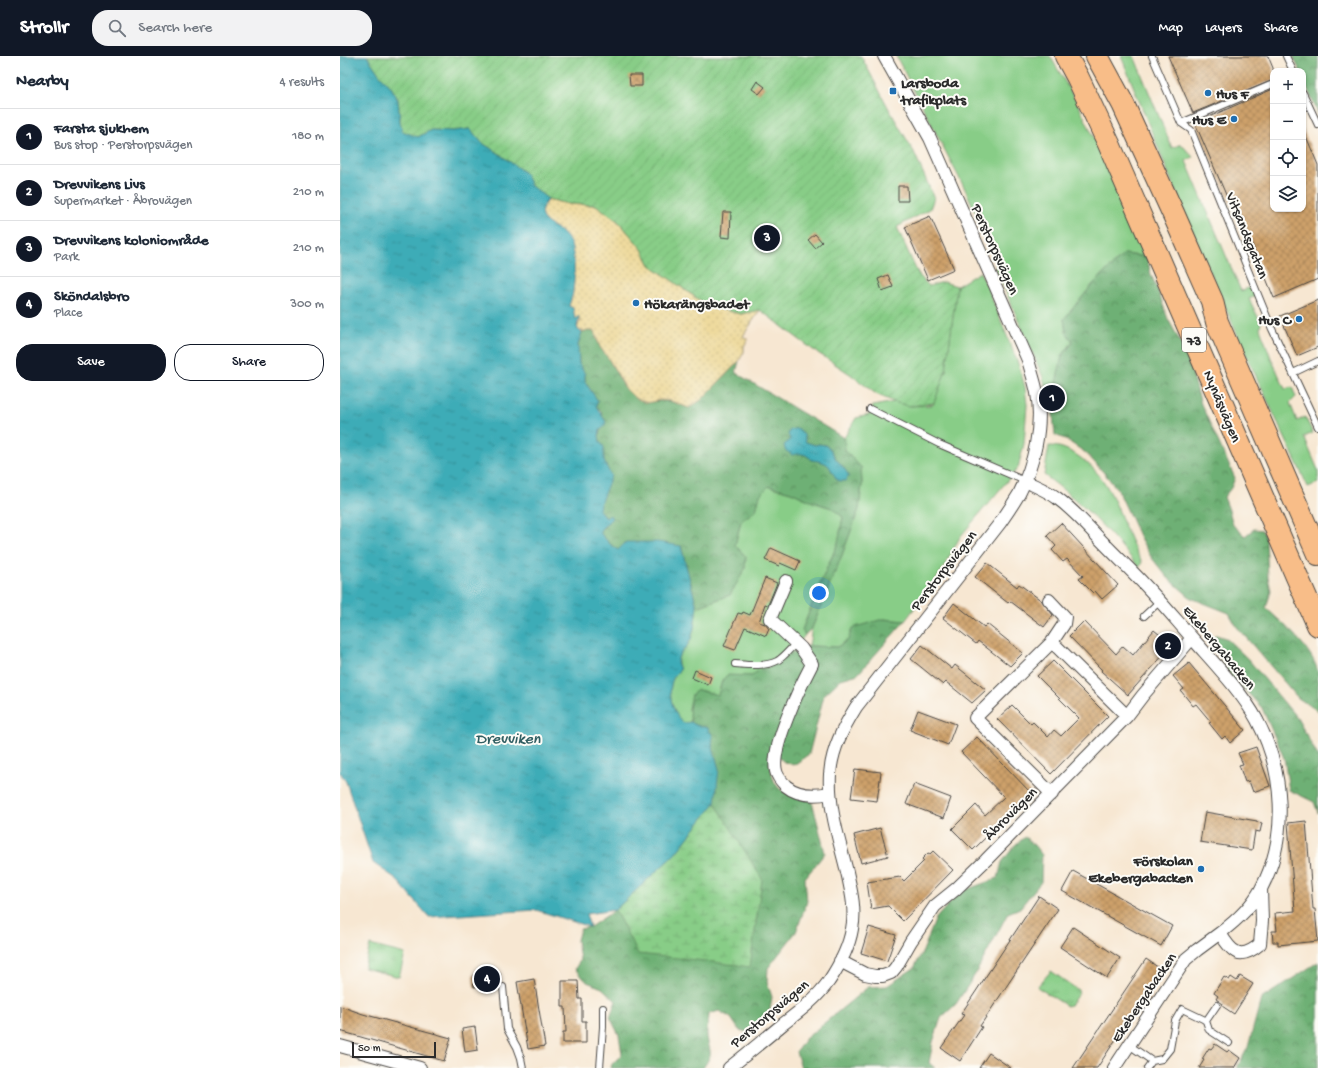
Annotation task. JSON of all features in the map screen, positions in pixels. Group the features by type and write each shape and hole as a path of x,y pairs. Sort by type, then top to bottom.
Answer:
{"highway":[{"path":"1058,56 1078,78"},
{"name":"Nynäsvägen","path":"1066,56 1109,144 1318,626"},
{"name":"Nynäsvägen","path":"1097,56 1123,104 1174,213 1212,300 1217,322 1318,554"},
{"path":"1110,56 1163,178 1174,213"}],"street":[{"name":"Perstorpsvägen","path":"729,1068 815,998 829,981 840,962 852,929 853,901 833,820 830,794 830,773 836,745 856,707 1012,506 1025,481 1032,462 1039,413 1037,393 1033,377 1022,346 930,138 884,56"},
{"name":"Ekebergabacken","path":"1025,481 1055,496 1075,512 1160,601 1216,664 1256,719 1266,739 1277,776 1280,796 1279,834 1269,870 1261,889 1246,909 1232,924 1186,959 1114,1068"},
{"path":"786,581 770,619 801,648 812,664 800,687 782,731 776,754 776,771 782,782 790,790 810,796 830,794"},
{"path":"1049,600 1065,617 1064,624 1052,642 975,718 1052,794"},
{"name":"Åbrovägen","path":"840,962 865,974 875,976 883,976 896,968 911,941 935,906 956,889 1027,816 1052,794 1127,716 1192,638"},
{"path":"1052,642 1127,716"},
{"name":"Ekebergabacken","path":"1220,933 1232,949 1241,954 1250,952 1260,944 1262,921 1261,889"},
{"path":"340,1046 420,1068"}],"lane":[{"name":"Vitsandsgatan","path":"1152,56 1181,123 1191,130 1272,329 1318,427"},
{"path":"1286,56 1292,68"},
{"path":"1181,123 1270,85"},
{"path":"1306,100 1318,126"},
{"path":"1293,373 1318,361"},
{"path":"870,409 939,444 1025,481"},
{"path":"1144,616 1160,601"},
{"path":"735,664 749,666 776,661 784,656 796,643"},
{"path":"503,987 507,1029 510,1037 517,1047 523,1068"},
{"path":"1206,1021 1217,1005"},
{"path":"600,1068 603,1008"},
{"path":"1147,1068 1152,1061 1162,1059 1170,1049 1175,1021 1182,1009 1203,1018 1206,1021 1209,1030 1229,1043"},
{"path":"1129,1045 1152,1061"}],"green space":[{"path":"367,56 861,56 914,152 934,198 930,209 897,227 918,274 929,286 943,282 957,286 946,370 934,403 910,406 894,402 876,394 760,310 741,314 708,306 650,265 642,249 619,222 596,205 568,204 548,199 531,186 525,173 482,143 470,129 453,131 431,130 418,137 402,131 398,99 391,87 379,74"},
{"path":"896,56 1050,56 1078,104 1102,154 1147,257 1124,254 1094,283 1064,319 1066,332 1073,341 1062,356 1052,404 1042,375 997,271 995,256 965,189"},
{"path":"1121,56 1134,56 1172,148 1181,144 1193,157 1186,161 1241,291 1252,286 1256,296 1249,299 1261,323 1260,328 1285,389 1292,387 1296,397 1290,403 1297,421 1305,417 1313,433 1304,437 1318,470 1318,483 1308,487 1247,357 1182,207"},
{"path":"1293,56 1318,56 1318,114 1306,85 1306,68 1299,68"},
{"path":"1124,254 1147,257 1151,275 1168,319 1187,354 1201,404 1235,478 1231,488 1224,497 1233,525 1245,536 1254,529 1262,530 1266,540 1268,577 1271,591 1266,608 1289,629 1311,655 1318,673 1318,711 1298,698 1237,627 1229,613 1191,598 1167,577 1151,557 1140,538 1118,490 1086,453 1065,439 1055,435 1052,404 1056,383 1062,356 1073,342 1066,332 1064,319 1094,283"},
{"path":"980,272 1019,366 1025,387 1027,405 1024,444 1018,468 960,537 941,572 905,621 883,619 837,647 809,646 812,628 859,509 862,484 861,467 845,451 844,438 856,418 869,415 873,406 894,402 911,406 933,405 946,370 957,286"},
{"path":"594,331 600,347 626,389 647,403 668,401 689,408 701,400 739,361 736,373 844,438 845,451 861,467 862,484 859,509 812,628 805,635 802,630 838,543 843,517 832,508 813,502 791,492 769,486 760,495 756,510 741,521 735,545 746,557 745,569 730,595 697,607 681,546 618,550 601,534 601,529 607,524 607,518 598,510 603,495 607,468 604,461 603,447 600,442 599,435 602,412 596,406 598,401 585,382 585,374 579,364 578,345 582,332","holes":["804,435 806,442 815,445 825,445 830,449 844,468 832,472 827,464 812,460 807,455 800,453 788,442"]},
{"path":"1049,446 1063,448 1075,454 1089,465 1100,477 1116,504 1127,532 1142,562 1139,568 1118,542 1095,518 1044,475"},
{"path":"769,486 791,492 813,502 832,508 843,517 838,543 802,630 805,635 789,655 752,676 727,676 722,681 718,695 698,690 693,694 689,709 691,722 683,723 678,717 672,704 670,689 675,675 680,670 678,664 679,656 689,644 691,639 697,607 730,595 746,557 735,545 741,521 756,510 760,495"},
{"path":"883,619 905,621 858,674 841,679 824,695 809,754 794,765 784,762 774,753 772,758 772,774 774,781 778,786 787,794 812,801 825,853 805,878 807,902 796,932 768,968 767,982 772,997 770,1010 747,1032 739,1030 731,1018 719,1011 709,1014 707,1034 710,1056 703,1068 611,1068 612,1064 622,1054 619,1035 610,1017 616,1001 602,988 587,982 575,969 580,960 577,940 580,929 590,927 615,910 719,769 712,745 712,735 708,728 695,725 691,722 689,709 692,694 698,690 718,695 722,681 727,675 752,676 759,670 769,667 801,648 809,646 837,647 848,640 852,628"},
{"path":"1216,635 1226,638 1248,659 1297,718 1318,756 1318,813 1314,802 1289,790 1284,758 1262,708 1230,674 1210,641"},
{"path":"715,803 762,879 750,967 638,954 615,910 675,854"},
{"path":"1025,837 1042,855 1041,882 1020,908 1008,913 976,973 956,1004 941,1018 933,1042 929,1063 935,1068 801,1068 796,1052 805,1039 868,987 887,986 914,968 923,951 936,918 960,892 998,878 1002,862 1016,844"},
{"path":"370,945 405,954 399,977 364,968"},
{"path":"1318,962 1318,1068 1237,1068 1248,1047 1261,999"},
{"path":"1051,971 1078,990 1079,993 1070,1005 1067,1006 1037,987"}],"sand":[{"name":"Hökarängsbadet","path":"548,199 568,204 596,205 619,222 642,249 650,265 708,306 741,314 760,310 743,336 748,340 744,346 744,352 739,361 701,400 689,408 671,401 660,400 647,403 635,398 626,389 600,347 594,331 579,331 577,327 581,320 579,320 579,317 575,319 573,308 569,306 573,295 574,280 574,262 571,245 562,232 544,220 541,214 542,208"}],"water":[{"name":"Drevviken","path":"340,56 367,56 379,74 391,87 398,100 402,131 418,137 431,130 453,131 470,129 482,143 525,173 531,186 548,199 542,208 541,214 544,220 562,232 571,245 572,250 574,280 573,295 569,306 573,308 575,319 579,316 577,327 579,331 582,332 578,345 579,364 585,374 585,382 598,401 596,406 606,422 604,427 600,430 599,435 600,442 604,447 604,461 611,476 599,510 606,518 610,515 612,518 601,529 601,534 618,550 626,542 658,542 681,546 697,607 691,639 679,655 677,662 680,670 675,675 670,689 672,704 678,717 683,723 691,722 708,728 713,736 712,745 719,769 715,803 675,854 615,910 586,914 590,927 536,910 429,917 395,878 373,863 346,782 340,772"},
{"path":"798,428 804,435 806,442 815,445 825,445 830,449 849,476 845,481 838,481 827,464 812,460 803,454 792,455 785,450 784,445 790,440 788,434 790,430"}],"building":[{"name":"Hus F","path":"1168,56 1268,56 1273,68 1270,68 1270,81 1193,113"},
{"path":"629,75 642,75 642,86 630,86"},
{"path":"757,81 765,87 759,94 752,89"},
{"path":"1270,90 1270,212 1306,212 1306,136 1318,165 1318,279 1274,298 1235,202 1230,204 1195,123"},
{"path":"898,186 907,186 908,201 898,201"},
{"path":"723,212 731,212 730,238 721,237"},
{"path":"930,216 954,269 928,280 905,227"},
{"path":"815,234 822,242 815,248 808,240"},
{"path":"888,275 893,287 882,291 878,279"},
{"path":"1318,300 1318,347 1297,356 1280,316"},
{"path":"1061,523 1118,585 1102,599 1095,591 1093,593 1079,579 1083,576 1067,559 1063,562 1052,550 1056,546 1047,536"},
{"path":"771,548 800,561 796,570 780,563 779,566 765,560"},
{"path":"987,563 1017,587 1019,584 1042,601 1053,615 1044,627 1010,601 1008,603 975,577"},
{"path":"765,578 777,583 768,605 765,604 759,622 765,624 769,629 766,636 745,627 735,650 724,646 738,613 742,614 743,612 750,615"},
{"path":"954,603 984,627 987,624 1023,653 1010,666 978,641 976,644 943,618"},
{"path":"1084,621 1116,654 1123,646 1133,655 1154,630 1172,645 1128,695 1101,671 1102,670 1069,636"},
{"path":"922,645 952,669 955,665 986,690 972,703 946,682 943,685 911,659"},
{"path":"1053,661 1108,716 1051,774 997,719 1012,705 1031,724 1033,722 1048,737 1054,730 1061,736 1079,718 1037,676"},
{"path":"1189,663 1245,730 1230,743 1225,736 1222,739 1209,723 1211,722 1196,704 1193,706 1181,691 1184,689 1173,676"},
{"path":"695,670 711,677 708,685 692,678"},
{"path":"918,710 956,724 948,745 910,730"},
{"path":"977,737 1031,793 973,850 952,829 976,805 985,815 1004,797 961,752"},
{"path":"1256,747 1270,786 1253,792 1249,781 1245,782 1239,765 1243,764 1238,753"},
{"path":"855,769 881,772 877,801 851,798"},
{"path":"914,784 951,798 944,818 906,804"},
{"path":"1205,812 1262,823 1260,832 1255,831 1252,850 1200,842"},
{"path":"1306,821 1313,909 1315,909 1318,941 1278,945 1278,942 1273,942 1272,931 1277,931 1275,913 1295,911 1288,823"},
{"path":"880,828 888,856 861,863 854,835"},
{"path":"933,851 953,870 903,921 888,906 871,909 867,882 900,877 904,881 924,861 922,859 928,853 930,854"},
{"path":"1073,871 1172,926 1161,946 1062,891"},
{"path":"1039,896 1058,909 980,1026 982,1027 960,1061 941,1048 964,1015 961,1014"},
{"path":"869,927 896,935 887,961 861,953"},
{"path":"1073,927 1120,958 1107,978 1060,947"},
{"path":"1146,959 1162,970 1147,993 1152,996 1147,1005 1141,1001 1097,1068 1073,1068"},
{"path":"494,972 500,973 501,983 496,985 474,987 473,975"},
{"path":"1240,976 1253,984 1234,1014 1222,1006 1223,1004 1216,999 1218,996 1214,993 1224,977 1229,980 1231,977 1237,981"},
{"path":"534,979 545,1046 528,1049 517,982"},
{"path":"562,981 578,981 579,999 582,999 582,1021 586,1021 586,1043 563,1043 563,1032 566,1032 565,1007 562,1007"},
{"path":"340,1006 363,1014 451,1038 444,1061 340,1031"},
{"path":"475,1027 478,1050 465,1052 462,1029"},
{"path":"1215,1044 1227,1052 1229,1050 1240,1058 1234,1068 1199,1068 1204,1060 1202,1059 1209,1048 1211,1049"},
{"path":"989,1053 1011,1068 979,1068"}],"place":[{"name":"Larsboda trafikplats","path":"893,91"},
{"name":"Hus F","path":"1208,93"},
{"name":"Hus E","path":"1234,119"},
{"name":"Drevvikens koloniområde","path":"767,238"},
{"name":"Hökarängsbadet","path":"636,303"},
{"name":"Hus C","path":"1299,319"},
{"name":"Farsta sjukhem","path":"1052,398"},
{"name":"Drevvikens Livs","path":"1168,646"},
{"name":"Förskolan Ekebergabacken","path":"1201,869"},
{"name":"Sköndalsbro","path":"487,979"}]}
